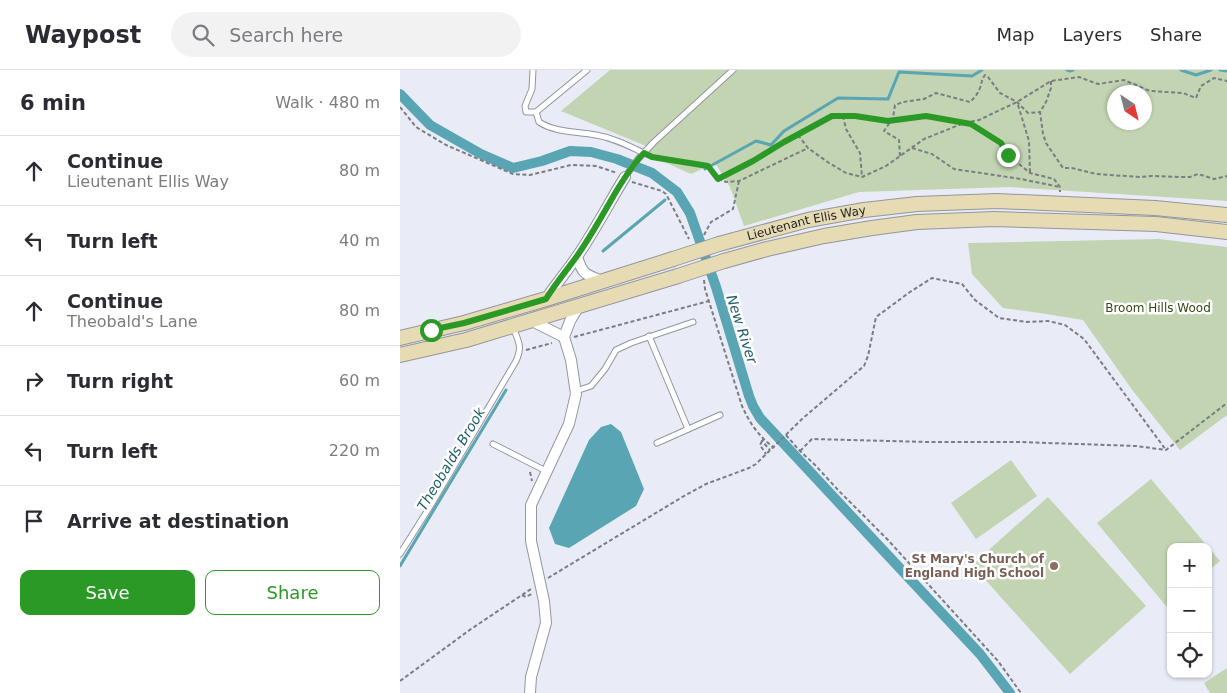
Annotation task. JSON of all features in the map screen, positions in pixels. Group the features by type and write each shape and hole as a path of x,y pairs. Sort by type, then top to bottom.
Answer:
{"main road":[{"name":"Lieutenant Ellis Way","path":"400,338 464,323 546,299 719,244 808,220 864,210 917,204 998,201 1155,208 1227,215"},
{"name":"Lieutenant Ellis Way","path":"400,355 466,340 532,321 767,249 824,236 872,228 917,222 1004,219 1156,224 1227,232"}],"street":[{"path":"546,299 577,257 625,174"},
{"path":"577,257 585,273 602,280"},
{"path":"530,693 531,677 546,623 544,601 531,541 531,504 569,424 576,391 571,360 564,339 570,321 579,306"},
{"path":"532,321 564,339"}],"lane":[{"path":"533,70 532,89 526,106 526,112 536,112 587,70"},
{"path":"625,174 654,142 733,70"},
{"path":"536,112 539,122 552,129 612,138 644,153"},
{"path":"576,391 591,386 605,369 616,350 649,336 693,322"},
{"path":"400,554 516,361 520,352 520,345 513,326"},
{"path":"649,336 688,429"},
{"path":"657,443 720,415"},
{"path":"493,444 546,471"}],"path":[{"path":"900,156 898,140 884,131 893,118 895,105 924,99 936,94 970,102 976,96 982,78 985,75 1000,93 1017,102 1028,113 1040,112"},
{"path":"798,135 808,148 829,163 846,172 862,177 886,166 924,139 964,123 979,120 1017,102 1051,81 1080,77 1098,84 1124,80 1150,91 1182,92 1196,98 1201,86 1214,78 1227,81"},
{"path":"1051,81 1051,88 1040,112 1043,134 1046,143 1063,168 1072,168 1096,174 1140,177 1190,177 1198,174 1214,178 1227,176"},
{"path":"1017,102 1029,141 1030,173"},
{"path":"400,107 416,127 446,145 513,174 530,175 571,165 596,166 625,174"},
{"path":"718,179 832,116 891,120 926,116 971,124 1001,143 1008,155 1030,173 1054,179 1060,188 1062,204"},
{"path":"843,116 846,130 860,153 862,177"},
{"path":"644,153 652,157 708,166 718,179 726,182 739,182 808,148"},
{"path":"912,148 932,154 954,169 1021,179 1060,188"},
{"path":"704,235 711,222 733,209 739,182"},
{"path":"637,184 662,191 666,194 689,239"},
{"path":"703,275 705,289 742,406 747,418 770,451"},
{"path":"550,577 684,496 706,484 756,464 802,420 864,366 868,356 876,317 932,278 962,284 975,300 999,318 1027,322 1048,321 1065,325 1084,339 1166,450"},
{"path":"520,352 709,301"},
{"path":"800,451 812,439 1029,442 1136,446 1166,450 1227,403"},
{"path":"786,435 901,555 998,661 1021,693"},
{"path":"763,440 768,441 775,447"},
{"path":"763,440 760,445 767,455"},
{"path":"400,681 536,586"},
{"path":"522,595 526,597 536,590"}],"green space":[{"path":"610,70 1227,70 1227,201 1010,187 859,192 744,226 730,187 715,163 691,174 644,153 646,146 561,111"},
{"name":"Broom Hills Wood","path":"1159,239 1227,247 1227,415 1180,450 1133,391 1083,320 1003,308 972,274 968,243"},
{"path":"1011,460 1037,496 976,539 951,503"},
{"path":"1151,479 1205,543 1167,543 1166,606 1097,523"},
{"path":"1048,497 1146,606 1070,674 972,565"},
{"path":"1212,552 1220,561 1212,568"},
{"path":"1227,668 1227,693 1210,693 1204,683"}],"water":[{"path":"611,424 621,432 644,489 636,506 569,548 555,544 549,528 589,440 601,427"}],"waterway":[{"name":"Theobalds Brook","path":"705,169 756,141 771,145 784,131 838,98 888,99 899,72 972,76 982,70"},
{"name":"Theobalds Brook","path":"1067,70 1073,70"},
{"name":"Theobalds Brook","path":"1181,70 1196,75 1211,70"},
{"name":"Theobalds Brook","path":"1220,70 1227,71"},
{"name":"New River","path":"400,94 430,125 481,154 513,168 542,161 570,151 591,152 617,159 652,173 677,192 690,213 716,287 749,396 760,418 980,654 1010,693"},
{"name":"Theobalds Brook","path":"603,251 665,200"},
{"name":"Theobalds Brook","path":"400,566 506,390"}],"place":[{"name":"St Mary's Church of England High School","path":"1054,566"}],"route":[{"path":"431,330 464,323 546,299 577,257 625,177 644,153 652,157 708,166 718,179 832,116 855,116 888,121 926,116 971,124 1001,143 1008,155"}]}
